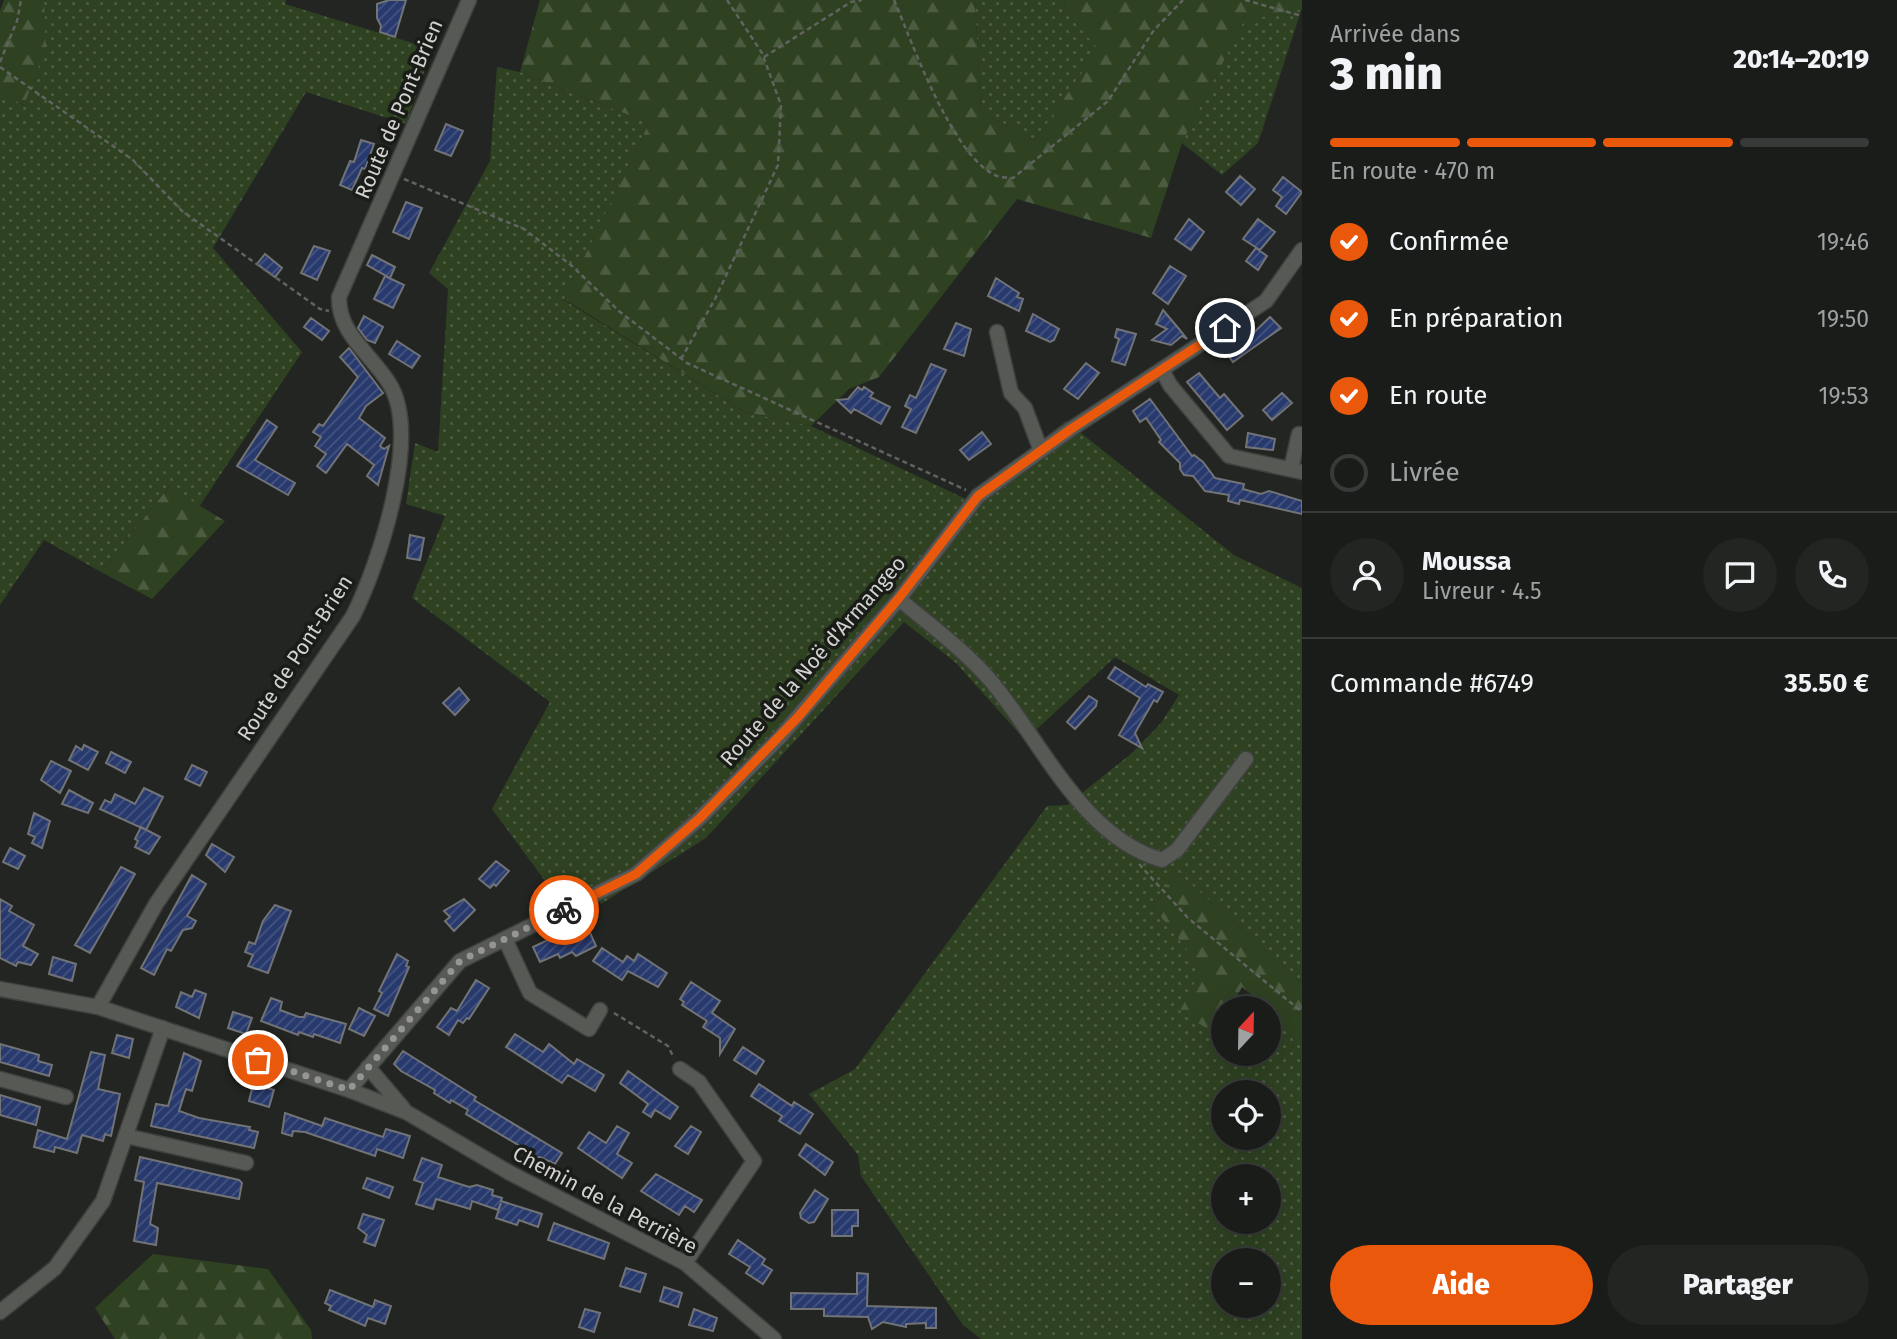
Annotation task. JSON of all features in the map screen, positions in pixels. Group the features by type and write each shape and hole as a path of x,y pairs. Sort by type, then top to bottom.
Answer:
{"street":[{"name":"Route de Pont-Brien","path":"97,1007 156,904 353,616 370,581 383,544 395,482 402,436 400,410 390,384 347,330 339,313 340,297 469,0"},
{"name":"Route de la Noë d'Armangeo","path":"349,1090 460,961 636,874 700,818 781,736 899,598 978,496 1266,300 1302,250"},
{"path":"997,332 1011,393 1024,408 1041,451"},
{"path":"1163,370 1170,385 1228,456 1296,471 1299,434 1302,435"},
{"path":"899,598 968,657 990,680 1093,819 1143,854 1162,860 1177,850 1246,759"},
{"path":"505,939 530,993 589,1029 600,1010"},
{"name":"Chemin de la Perrière","path":"0,989 97,1007 349,1090 406,1112 510,1173 685,1263 774,1339"},
{"path":"0,1312 55,1268 77,1241 103,1201 163,1028"},
{"name":"Chemin de la Perrière","path":"368,1067 406,1112"},
{"path":"680,1069 699,1082 754,1161 685,1263"},
{"path":"0,1079 66,1097"},
{"path":"126,1136 246,1163"}],"path":[{"path":"21,0 17,21 0,64 133,160 182,211 264,272 320,309 339,313"},
{"path":"681,359 715,299 778,165 781,105 764,57 727,0"},
{"path":"764,57 851,2 862,0"},
{"path":"894,0 950,125 961,141 996,176 1013,178 1108,101 1154,30 1183,0"},
{"path":"1245,0 1302,16"},
{"path":"394,176 524,229 572,266 620,312 681,359 749,393 824,424 978,496"},
{"path":"1133,857 1188,918 1302,1012"},
{"path":"600,1010 615,1013 668,1045 680,1069"}],"green space":[{"path":"4,0 44,0 46,48 24,105 0,93 0,11"},
{"path":"44,0 286,0 285,4 432,49 406,124 306,92 213,248 302,352 199,507 169,487 101,572 44,540 0,605 0,93 24,105"},
{"path":"540,0 975,0 981,111 1035,141 1098,49 1064,9 1066,0 1302,0 1302,9 1244,21 1182,143 1151,238 1017,199 879,377 849,389 811,426 745,412 564,299 649,123 520,72"},
{"path":"975,0 1066,0 1064,9 1099,49 1035,141 981,111"},
{"path":"1302,8 1258,143 1222,175 1182,143 1244,20"},
{"path":"497,67 520,72 649,123 564,300 745,412 811,426 966,499 1066,421 1234,555 1302,588 1302,983 1176,871 1153,907 1202,968 1211,1014 1211,1066 1281,1066 1281,1019 1302,1037 1302,1339 981,1339 963,1325 861,1176 858,1155 809,1094 855,1069 1047,806 1067,805 1132,753 1161,723 1179,695 1115,657 1025,740 956,663 904,622 706,838 601,904 583,886 560,901 492,809 550,702 412,598 445,516 406,504 415,443 438,452 448,289 429,273 490,161"},
{"path":"169,487 225,521 152,599 101,572"},
{"path":"1176,871 1302,983 1302,1037 1281,1020 1281,996 1253,996 1242,987 1237,996 1211,996 1211,1031 1180,1011 1202,968 1153,907"},
{"path":"153,1254 268,1269 311,1330 312,1339 115,1339 95,1308"}],"building":[{"path":"389,0 406,0 395,37 380,32 381,26 377,18 377,4"},
{"path":"446,124 463,131 451,156 435,150"},
{"path":"361,140 374,144 365,169 362,168 352,190 340,185 350,161 354,162"},
{"path":"1240,176 1255,189 1241,205 1226,192"},
{"path":"1283,177 1302,192 1286,214 1276,206 1282,197 1273,190"},
{"path":"406,202 422,208 409,239 393,232"},
{"path":"1189,219 1204,232 1191,250 1175,239"},
{"path":"1258,219 1275,232 1260,250 1243,239"},
{"path":"314,246 330,251 317,280 301,273"},
{"path":"1256,248 1267,256 1258,270 1246,261"},
{"path":"265,254 282,268 275,277 257,264"},
{"path":"372,255 395,267 390,278 367,265"},
{"path":"1170,266 1186,276 1168,304 1153,293"},
{"path":"385,276 404,285 393,308 374,299"},
{"path":"996,278 1019,293 1017,297 1023,299 1019,311 988,296"},
{"path":"1163,310 1187,339 1182,336 1171,345 1152,340 1167,329 1156,324"},
{"path":"1033,314 1059,329 1054,340 1050,342 1026,331"},
{"path":"364,316 383,327 375,343 367,340 358,328"},
{"path":"1270,317 1281,328 1233,362 1225,351 1241,338 1244,342"},
{"path":"311,318 329,331 322,340 304,327"},
{"path":"956,323 971,329 964,356 944,349"},
{"path":"1117,329 1136,334 1125,365 1112,361 1119,339 1115,337"},
{"path":"397,341 420,356 412,368 389,354"},
{"path":"349,348 383,393 366,406 359,418 385,438 380,446 384,449 389,446 378,485 367,476 374,465 347,444 326,473 317,466 326,454 315,446 321,437 313,432 319,424 323,426 358,377 340,357"},
{"path":"1086,363 1099,373 1078,399 1064,389"},
{"path":"931,364 946,370 916,433 902,427 911,409 905,406 910,395 916,398"},
{"path":"1199,373 1220,398 1224,394 1243,416 1227,430 1187,382"},
{"path":"858,387 862,390 864,387 873,393 870,397 890,407 881,424 854,409 851,413 837,400 848,399"},
{"path":"1282,393 1292,403 1272,420 1263,410"},
{"path":"1150,399 1192,456 1203,462 1215,478 1244,484 1243,489 1261,494 1269,491 1302,501 1302,514 1240,500 1239,504 1228,501 1229,495 1205,491 1193,476 1184,475 1180,463 1159,442 1161,440 1146,418 1140,422 1133,411"},
{"path":"267,420 277,427 255,460 295,483 288,495 237,466"},
{"path":"982,432 991,444 969,460 960,450"},
{"path":"1248,433 1275,439 1273,450 1246,447"},
{"path":"410,535 424,538 420,560 407,558"},
{"path":"1115,667 1146,687 1148,684 1163,692 1157,702 1154,700 1135,733 1142,748 1119,735 1140,698 1108,678"},
{"path":"459,688 469,700 455,715 443,703"},
{"path":"1089,696 1097,701 1096,706 1075,729 1067,722"},
{"path":"84,745 98,752 88,770 69,760 76,746 82,750"},
{"path":"111,752 131,762 125,773 106,763"},
{"path":"51,761 71,771 60,793 41,780"},
{"path":"192,765 207,772 200,786 185,779"},
{"path":"144,788 163,797 146,830 100,809 105,800 111,803 115,794 135,804"},
{"path":"69,790 93,803 88,813 62,804"},
{"path":"34,813 50,821 42,848 32,843 35,837 28,834"},
{"path":"141,827 160,837 149,854 135,847 138,841 135,839"},
{"path":"212,844 234,857 225,872 206,855"},
{"path":"10,848 25,856 18,869 3,862"},
{"path":"496,861 509,871 496,886 494,884 490,888 479,879"},
{"path":"121,867 135,874 90,953 75,945"},
{"path":"192,875 206,884 187,916 196,921 192,928 183,930 171,951 167,949 154,975 141,968"},
{"path":"0,899 12,906 9,911 34,925 23,946 38,954 31,965 18,962 16,966 0,958"},
{"path":"464,899 475,910 454,931 445,921 450,917 444,911"},
{"path":"275,905 291,911 268,973 248,966 253,955 245,952 249,942 255,944 263,921"},
{"path":"587,926 596,946 576,956 572,952 560,958 558,954 540,962 533,947 571,929 572,933"},
{"path":"602,948 623,962 627,956 634,961 638,954 667,973 658,987 628,971 622,980 593,961"},
{"path":"397,954 408,961 406,966 409,967 388,1016 374,1009 382,993 379,991"},
{"path":"53,957 76,964 72,981 49,974"},
{"path":"476,980 489,988 469,1019 463,1023 458,1020 449,1035 437,1027 451,1008 457,1011"},
{"path":"691,982 720,1001 712,1013 735,1029 720,1054 720,1038 703,1027 707,1021 682,1005 684,1002 680,999"},
{"path":"195,990 206,994 199,1018 176,1007 181,992 192,997"},
{"path":"271,998 282,1002 280,1010 299,1017 304,1017 306,1013 346,1024 340,1043 314,1034 313,1037 299,1032 298,1035 261,1021"},
{"path":"359,1008 375,1016 364,1036 349,1029"},
{"path":"233,1012 252,1018 246,1034 228,1028"},
{"path":"515,1034 543,1052 549,1044 574,1064 577,1059 604,1075 595,1091 568,1075 562,1083 506,1047"},
{"path":"117,1035 133,1039 129,1058 112,1053"},
{"path":"0,1044 39,1055 38,1061 52,1065 49,1076 0,1062"},
{"path":"743,1047 764,1061 756,1074 734,1060"},
{"path":"403,1051 476,1097 474,1100 562,1153 555,1164 540,1157 532,1158 530,1152 466,1114 468,1110 451,1100 450,1103 434,1093 435,1090 401,1071 394,1064"},
{"path":"91,1052 105,1055 98,1089 120,1094 111,1136 105,1134 103,1141 82,1135 77,1153 55,1147 54,1152 34,1147 38,1130 67,1139"},
{"path":"184,1053 201,1061 192,1091 186,1089 179,1111 199,1118 250,1127 249,1130 258,1132 254,1148 151,1126 156,1104 168,1106"},
{"path":"628,1071 678,1107 670,1119 655,1110 651,1117 643,1112 648,1104 620,1083"},
{"path":"253,1084 274,1090 269,1107 249,1101"},
{"path":"759,1084 792,1106 794,1102 813,1114 800,1134 779,1121 782,1116 751,1096"},
{"path":"0,1095 40,1107 36,1125 0,1115"},
{"path":"285,1113 322,1126 325,1118 383,1137 386,1129 410,1136 403,1158 377,1149 375,1156 305,1132 293,1131 292,1136 282,1133"},
{"path":"617,1126 629,1133 617,1154 632,1163 622,1178 578,1148 589,1132 606,1143"},
{"path":"691,1126 701,1132 688,1154 675,1146"},
{"path":"806,1144 833,1162 825,1175 799,1155"},
{"path":"140,1157 239,1180 242,1183 239,1199 157,1183 150,1224 158,1228 156,1245 134,1241 144,1182 135,1180"},
{"path":"422,1158 442,1165 438,1177 469,1187 477,1185 493,1190 492,1195 502,1198 501,1201 542,1214 538,1227 519,1220 517,1225 496,1218 501,1203 498,1210 472,1201 470,1209 436,1199 433,1209 416,1204 423,1183 414,1180"},
{"path":"656,1174 702,1200 694,1212 685,1206 679,1215 641,1191"},
{"path":"367,1178 393,1187 389,1198 363,1188"},
{"path":"815,1190 828,1199 814,1222 809,1223 801,1218 800,1213"},
{"path":"832,1210 858,1210 858,1226 852,1226 852,1236 832,1236"},
{"path":"363,1214 384,1220 375,1246 364,1242 367,1235 358,1228"},
{"path":"554,1223 609,1243 604,1259 548,1240"},
{"path":"738,1240 765,1259 762,1264 772,1270 763,1284 746,1273 750,1267 729,1254"},
{"path":"626,1268 646,1274 640,1292 620,1286"},
{"path":"857,1273 868,1274 867,1306 936,1308 936,1328 926,1328 926,1323 906,1324 906,1327 883,1322 872,1329 868,1317 824,1316 824,1309 791,1309 791,1293 857,1294"},
{"path":"664,1287 682,1293 678,1307 660,1301"},
{"path":"330,1290 373,1307 375,1300 391,1306 385,1324 368,1318 365,1326 329,1310 331,1306 325,1303"},
{"path":"585,1309 600,1313 594,1332 579,1327"},
{"path":"694,1309 717,1318 713,1331 689,1325"}],"way so far":[{"path":"258,1060 349,1090 460,961 564,910"}],"route":[{"path":"564,910 636,874 700,818 798,717 899,598 978,496 1071,429 1225,328"}]}
